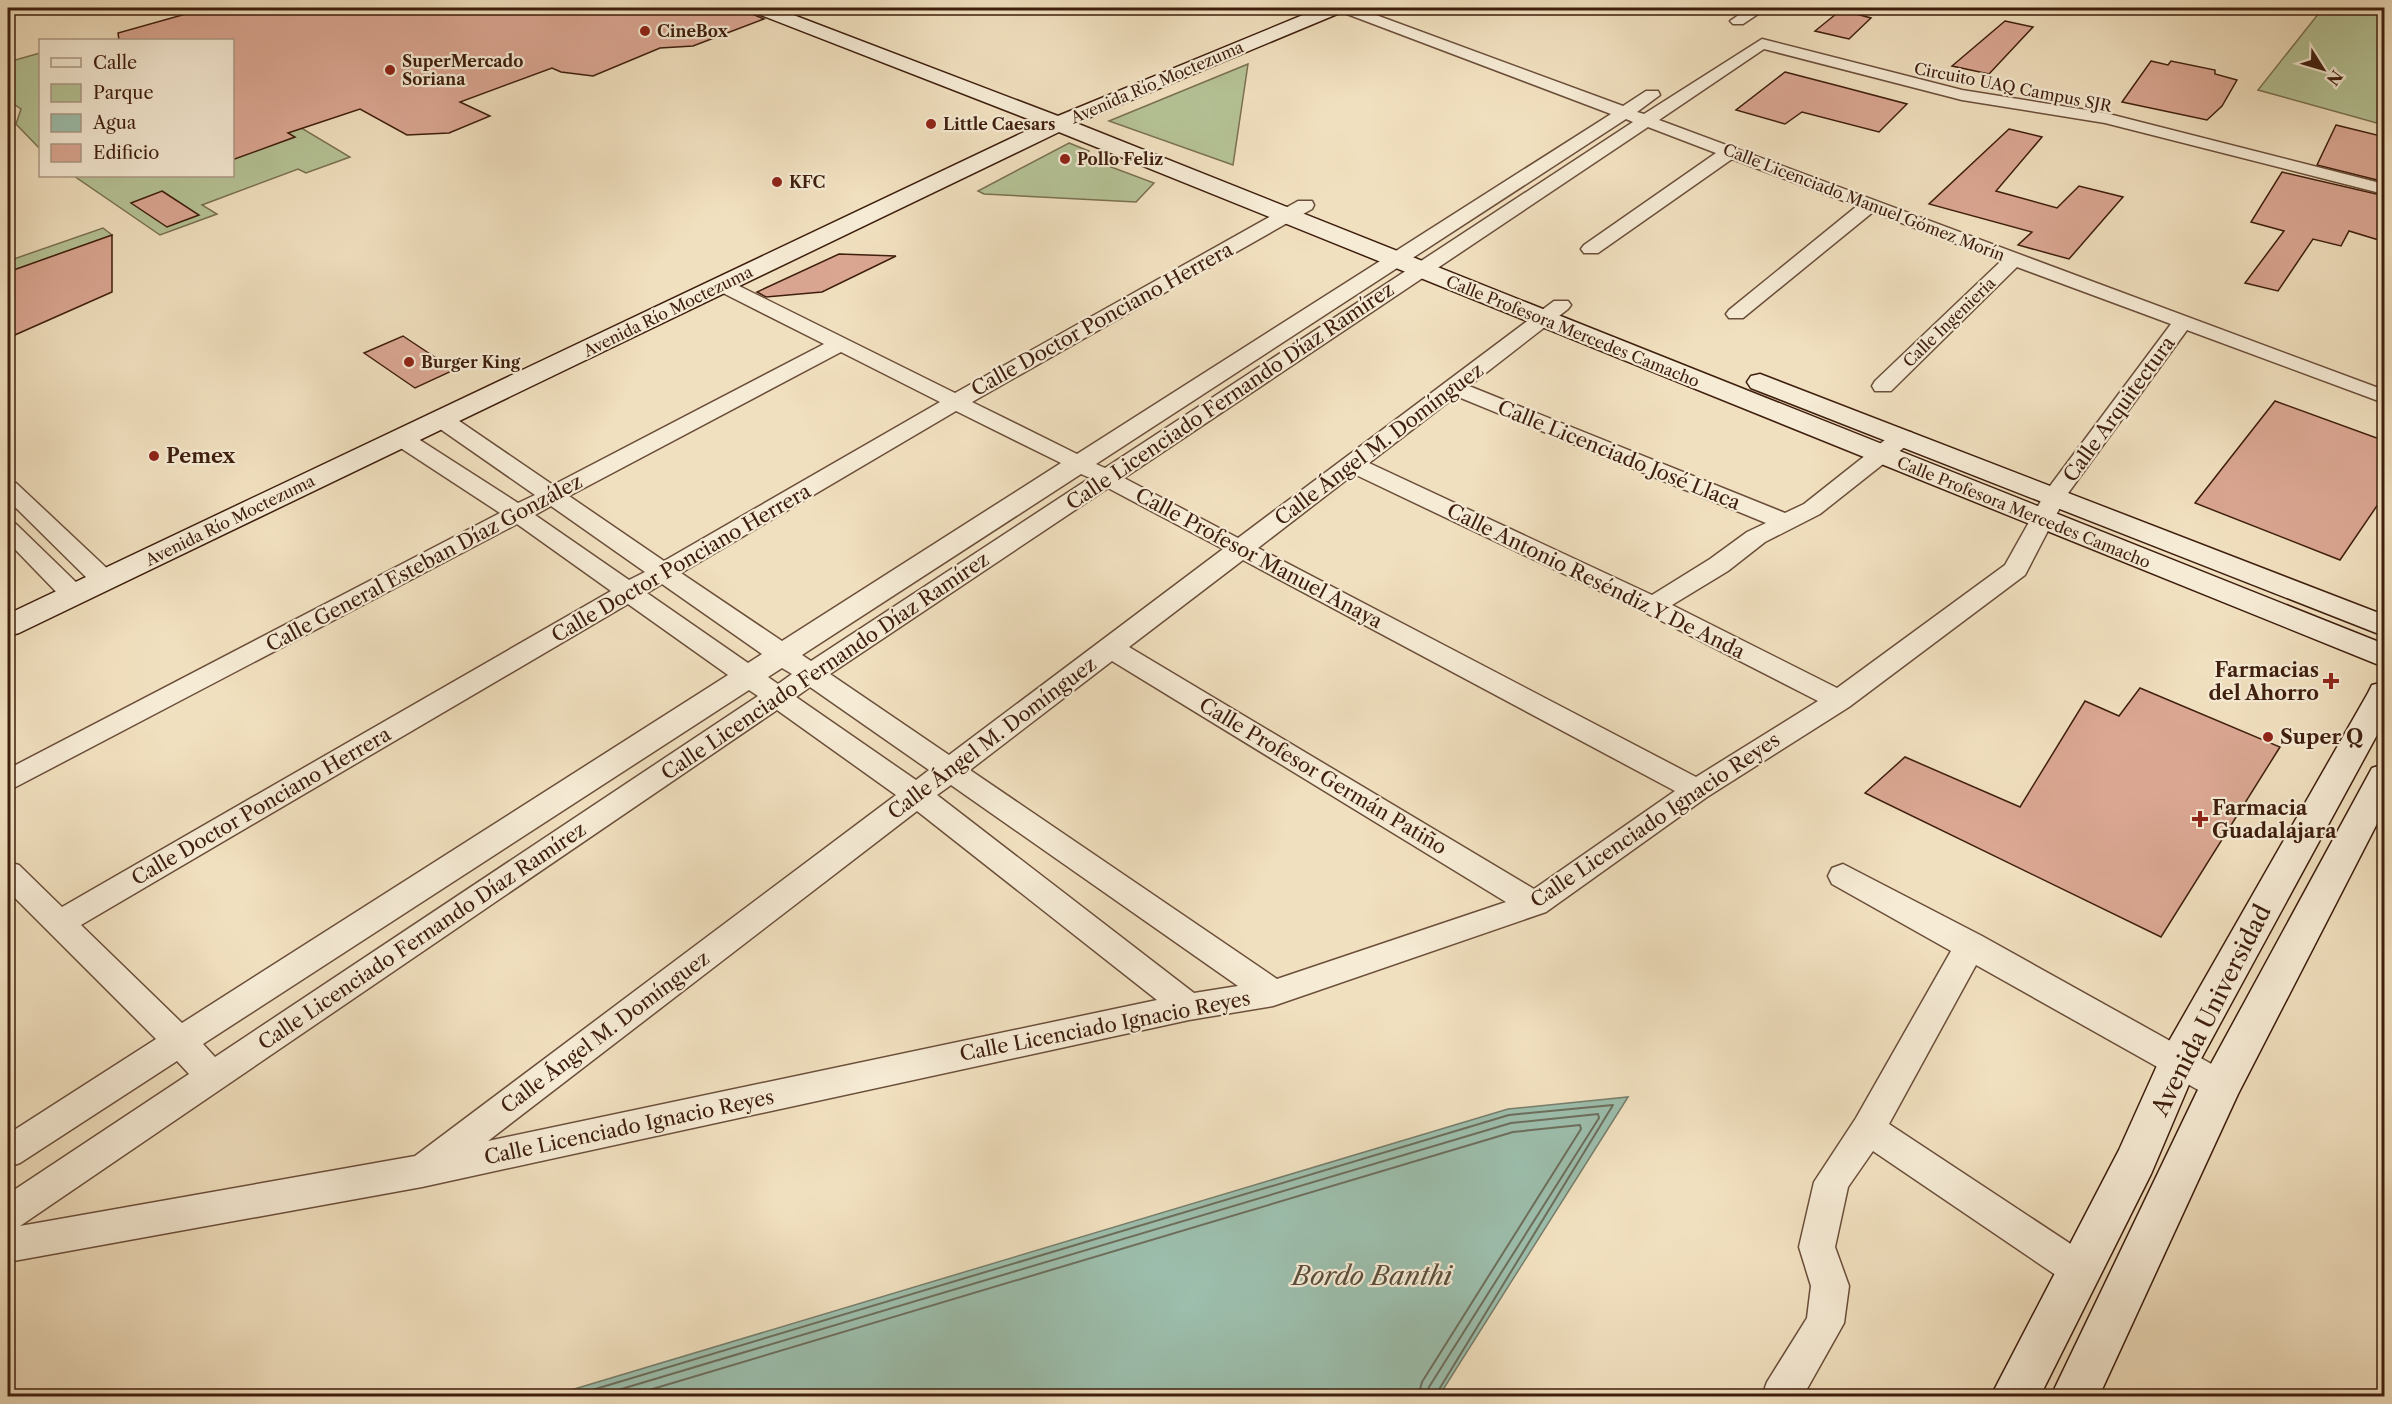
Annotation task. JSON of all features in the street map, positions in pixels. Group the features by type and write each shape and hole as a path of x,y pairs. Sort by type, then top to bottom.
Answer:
{"street":[{"name":"Calle Profesora Mercedes Camacho","path":"760,8 801,16 1417,258 1552,312 1880,454 2050,508 2385,626"},
{"name":"Avenida Río Moctezuma","path":"8,626 1068,120 1335,8"},
{"name":"Calle Licenciado Manuel Gómez Morín","path":"1344,8 2385,397"},
{"path":"1738,21 1759,8"},
{"name":"Calle Profesora Mercedes Camacho","path":"801,16 822,16 1068,120"},
{"name":"Circuito UAQ Campus SJR","path":"1695,69 1756,32 1968,82 2092,100 2385,175"},
{"name":"Circuito UAQ Campus SJR","path":"1634,116 1762,44 1962,95 2106,118 2385,189"},
{"path":"1634,116 1664,87"},
{"name":"Calle Licenciado Fernando Díaz Ramírez","path":"8,1152 1078,463 1417,258 1634,116"},
{"path":"1591,249 1730,152"},
{"path":"1737,314 1870,205"},
{"name":"Calle Doctor Ponciano Herrera","path":"59,923 665,573 954,403 1295,210"},
{"name":"Calle Licenciado Fernando Díaz Ramírez","path":"8,1214 1107,478 1417,258"},
{"name":"Calle Ingenieria","path":"1883,386 2014,259"},
{"name":"Calle Profesor Manuel Anaya","path":"722,285 1107,478 1697,790"},
{"name":"Calle Profesora Mercedes Camacho","path":"1552,312 1903,437 2050,508 2385,656"},
{"name":"Calle Ángel M. Domínguez","path":"422,1171 1552,312"},
{"name":"Calle Arquitectura","path":"2050,508 2183,322"},
{"name":"Calle General Esteban Díaz González","path":"8,781 841,344"},
{"name":"Calle Licenciado José Llaca","path":"1453,387 1785,522"},
{"path":"441,419 1273,993"},
{"path":"1653,606 1719,565 1756,537 1812,509 1903,437"},
{"path":"401,438 518,514 917,795 1189,1006"},
{"name":"Calle Antonio Reséndiz Y De Anda","path":"1352,464 1653,606 1839,700"},
{"path":"8,488 104,580"},
{"name":"Calle Licenciado Ignacio Reyes","path":"8,1245 422,1171 1189,1006 1273,993 1535,904 1697,790 1839,700 2016,569 2025,545 2050,508"},
{"path":"8,529 74,595"},
{"name":"Calle Profesor Germán Patiño","path":"1111,648 1535,904"},
{"name":"Avenida Universidad","path":"2016,1396 2136,1160 2178,1062 2385,693"},
{"path":"2075,1396 2221,1086 2385,777"},
{"path":"8,873 180,1042 212,1077"},
{"path":"1843,876 1971,945 2221,1086"},
{"path":"1781,1396 1825,1323 1830,1286 1817,1247 1832,1182 1868,1129 1971,945"},
{"path":"1868,1129 2079,1270"}],"green space":[{"path":"2323,8 2384,8 2384,125 2258,90"},
{"path":"39,53 39,148 16,124 21,109 8,100 8,62"},
{"path":"1248,64 1233,165 1109,121"},
{"path":"234,88 350,157 306,173 298,169 202,205 217,214 160,235 75,177 234,177"},
{"path":"1069,143 1089,151 1082,156 1154,183 1136,202 984,194 978,191"},
{"path":"103,228 112,235 8,272 8,261"}],"water":[{"name":"Bordo Banthi","path":"1628,1097 1439,1396 551,1396 1508,1109"}],"building":[{"name":"SuperMercado Soriana","path":"207,8 749,8 752,14 764,19 693,46 660,48 593,76 561,72 552,68 460,102 490,116 449,133 407,135 360,109 288,133 295,137 234,159 234,39 119,39 118,33"},
{"path":"1841,10 1871,18 1849,39 1815,31"},
{"path":"2005,21 2033,27 1989,74 1952,66"},
{"path":"2151,61 2168,65 2171,61 2215,70 2215,74 2237,80 2222,106 2207,120 2122,102"},
{"path":"1785,72 1907,104 1879,132 1802,112 1785,124 1736,110"},
{"path":"2336,125 2385,137 2385,182 2317,165"},
{"path":"2009,129 2042,137 1996,191 2057,208 2079,186 2123,197 2069,259 2018,245 2032,232 1929,204"},
{"path":"2282,172 2385,196 2385,242 2349,231 2341,246 2313,239 2278,291 2245,283 2284,231 2251,222"},
{"path":"162,191 199,215 167,227 131,203"},
{"path":"112,235 112,292 8,338 8,272"},
{"path":"839,254 896,256 822,292 766,297 757,292"},
{"name":"Burger King","path":"403,336 454,370 415,388 364,353"},
{"path":"2275,401 2385,441 2385,494 2340,560 2195,503"},
{"path":"2140,688 2280,747 2161,937 1865,793 1905,757 2020,807 2085,701 2119,716"}],"place":[{"name":"CineBox","path":"645,31"},
{"name":"SuperMercado Soriana","path":"390,70"},
{"name":"Little Caesars","path":"931,124"},
{"name":"Pollo Feliz","path":"1065,159"},
{"name":"KFC","path":"777,182"},
{"name":"Burger King","path":"409,362"},
{"name":"Pemex","path":"154,456"},
{"name":"Farmacias del Ahorro","path":"2331,681"},
{"name":"Super Q","path":"2268,737"},
{"name":"Farmacia Guadalajara","path":"2200,819"}]}
